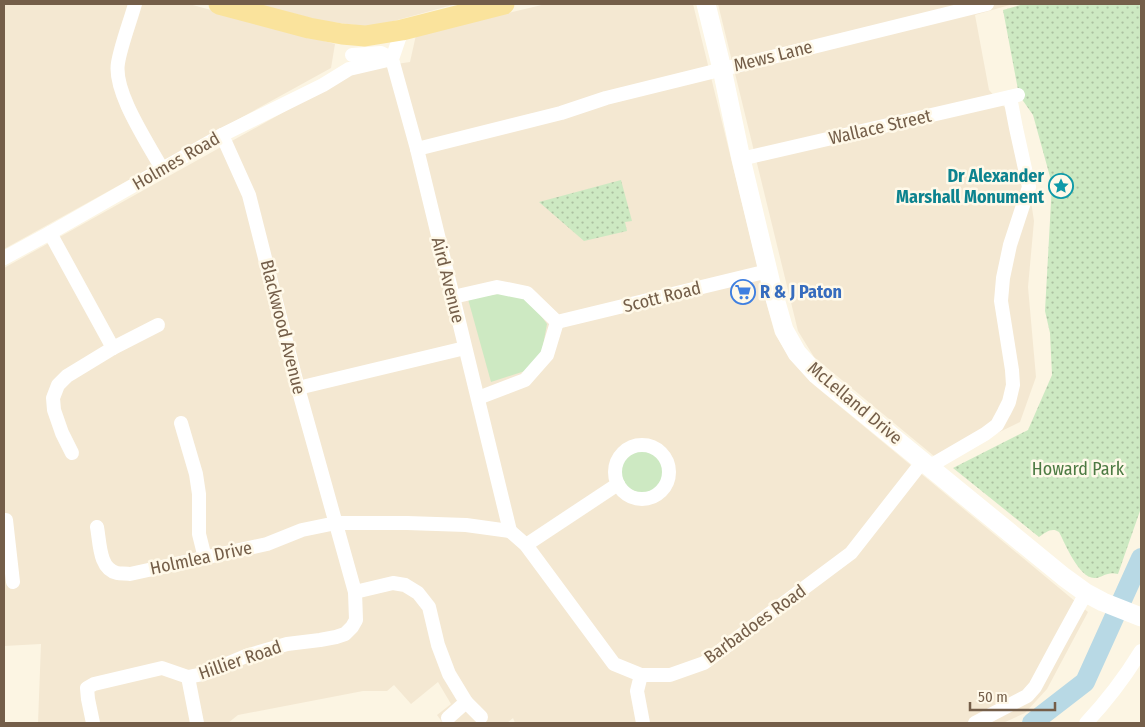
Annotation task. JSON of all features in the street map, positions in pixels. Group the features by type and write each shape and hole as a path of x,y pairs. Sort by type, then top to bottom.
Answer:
{"main road":[{"path":"219,4 309,28 365,36 402,30 504,4"}],"street":[{"path":"135,4 118,65 120,89 162,169"},
{"name":"McLelland Drive","path":"706,4 768,271 784,330 797,353 817,375 1064,577 1086,593 1140,616"},
{"name":"Mews Lane","path":"416,149 562,119 606,98 987,4"},
{"path":"392,59 402,30"},
{"path":"342,34 350,62"},
{"name":"Holmes Road","path":"4,258 222,135 323,85 350,62 392,59"},
{"name":"Aird Avenue","path":"392,59 510,531"},
{"name":"Wallace Street","path":"741,159 1015,96 1016,128 1029,188 1010,245 1003,278 1001,301 1013,385 1009,402 997,425 985,434 927,464"},
{"name":"Blackwood Avenue","path":"222,135 250,195 298,388 336,523"},
{"path":"50,233 113,348"},
{"name":"Scott Road","path":"556,322 768,271"},
{"path":"453,298 497,287 527,293 556,322 547,355 525,380 478,398"},
{"path":"72,453 62,433 54,410 53,398 58,384 67,376 113,348 158,325"},
{"path":"298,388 465,348"},
{"path":"181,423 196,474 199,494 199,534 205,558"},
{"name":"Barbadoes Road","path":"510,531 526,545 614,664 641,675 670,675 704,664 851,553 927,464"},
{"path":"526,545 618,484"},
{"path":"4,520 6,520 13,582"},
{"name":"Holmlea Drive","path":"97,527 102,558 107,568 117,573 130,574 267,544 302,530 336,523 466,525 510,531"},
{"name":"Hillier Road","path":"93,723 88,699 88,688 94,684 162,668 188,677 203,674 246,656 287,644 320,640 345,634 356,620 355,592 336,523"},
{"path":"355,592 394,583 406,585 418,593 429,608 438,645 449,674 466,702 481,718"},
{"path":"975,723 1027,696 1035,687 1086,593"},
{"path":"1086,723 1128,673 1141,651"},
{"path":"641,675 637,691 643,723"},
{"path":"188,677 196,723"},
{"path":"448,718 466,702"}],"shaded area":[{"path":"4,4 189,4 335,44 331,68 4,249"},
{"path":"256,4 456,4 372,27 323,21"},
{"path":"546,4 693,4 775,334 791,360 814,385 1088,612 1047,689 1025,713 1003,723 515,723 513,718 507,723 443,723 437,715 451,704 438,682 411,704 394,685 387,691 363,691 238,715 228,723 38,723 41,644 4,646 4,268 361,69 410,62 416,35"},
{"path":"718,4 1013,4 975,15 989,90 1019,123 1034,221 1028,287 1036,377 1020,422 940,461 814,357 798,331"}],"green space":[{"name":"Howard Park","path":"1024,4 1141,4 1141,508 1118,574 1108,574 1095,578 1089,577 1078,567 1059,532 1051,530 1039,537 953,468 1028,430 1052,375 1050,333 1045,311 1052,184 1033,115 1019,95 1003,10"},
{"path":"621,180 632,221 625,222 627,231 584,241 539,202"},
{"path":"509,292 531,302 547,324 542,351 525,371 491,382 468,299"},
{"path":"647,449 659,455 664,462 664,480 659,487 652,492 639,493 631,490 624,483 621,467 624,459 631,452"}],"waterway":[{"path":"1032,723 1085,682 1141,558"}],"place":[{"name":"Dr Alexander Marshall Monument","path":"1061,186"},
{"name":"R & J Paton","path":"743,292"}]}
